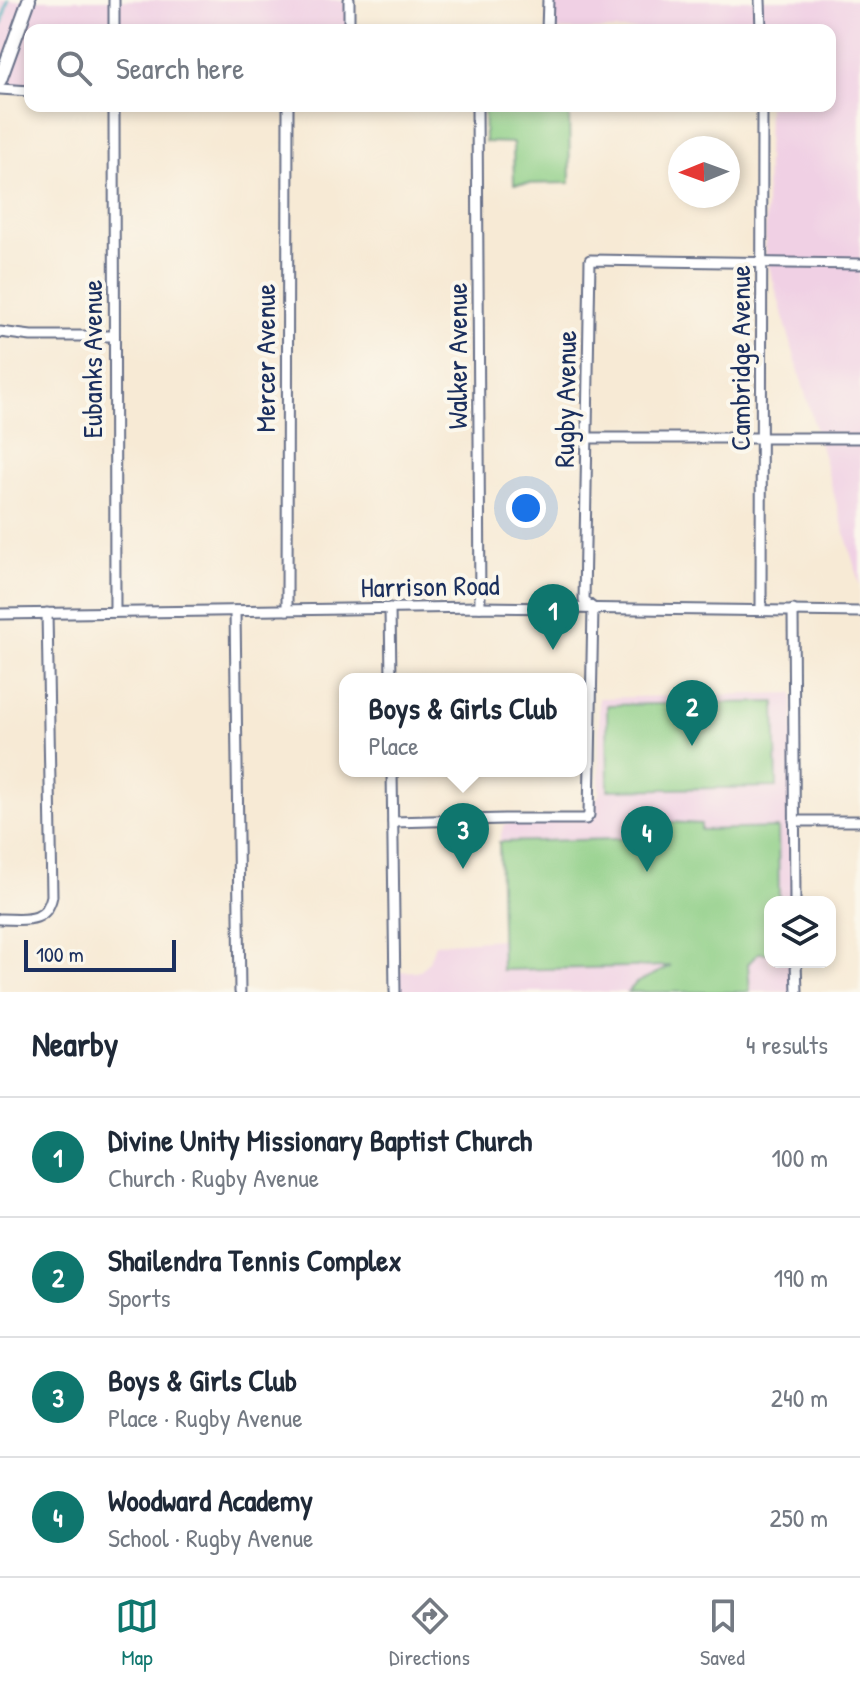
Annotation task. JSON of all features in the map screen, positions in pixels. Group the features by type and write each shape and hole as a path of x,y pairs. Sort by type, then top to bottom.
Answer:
{"street":[{"path":"0,80 29,0"},
{"path":"114,0 114,24"},
{"path":"349,0 349,24"},
{"path":"547,24 548,0"},
{"path":"760,0 761,24"},
{"path":"0,89 24,91"},
{"name":"Eubanks Avenue","path":"114,112 115,612"},
{"name":"Mercer Avenue","path":"287,610 288,112"},
{"name":"Walker Avenue","path":"477,112 480,607"},
{"name":"Cambridge Avenue","path":"761,610 762,112"},
{"name":"Rugby Avenue","path":"393,822 586,819 589,815 593,608 584,601 590,260 762,263"},
{"path":"762,263 860,264"},
{"path":"0,332 31,336 114,336"},
{"path":"586,438 860,438"},
{"name":"Harrison Road","path":"0,614 480,607 860,612"},
{"path":"390,608 391,673"},
{"path":"793,610 795,896"},
{"path":"235,611 240,992"},
{"path":"0,919 32,919 42,915 50,905 52,896 47,613"},
{"path":"392,777 395,992"},
{"path":"794,821 860,821"},
{"path":"796,968 797,992"}],"shaded area":[{"path":"0,0 351,0 350,24 24,24 24,88 3,88 0,95"},
{"path":"547,0 860,0 860,586 765,252 768,112 836,112 836,24 547,24"},
{"path":"793,693 795,896 764,896 764,968 796,968 797,992 395,992 395,972 420,971 429,961 435,944 501,939 499,842 504,824 577,819 589,815 599,794 599,698"}],"green space":[{"path":"484,112 569,112 570,183 514,184 513,143 485,142"},
{"path":"775,702 777,787 608,790 607,705"},
{"path":"654,821 701,824 701,830 778,828 779,896 764,896 764,953 758,953 748,964 750,992 628,992 636,983 671,966 502,970 499,842 655,838"}],"waterway":[{"path":"0,32 8,0"}],"place":[{"name":"Divine Unity Missionary Baptist Church","path":"553,650"},
{"name":"Shailendra Tennis Complex","path":"692,746"},
{"name":"Boys & Girls Club","path":"463,869"},
{"name":"Woodward Academy","path":"647,872"}]}
